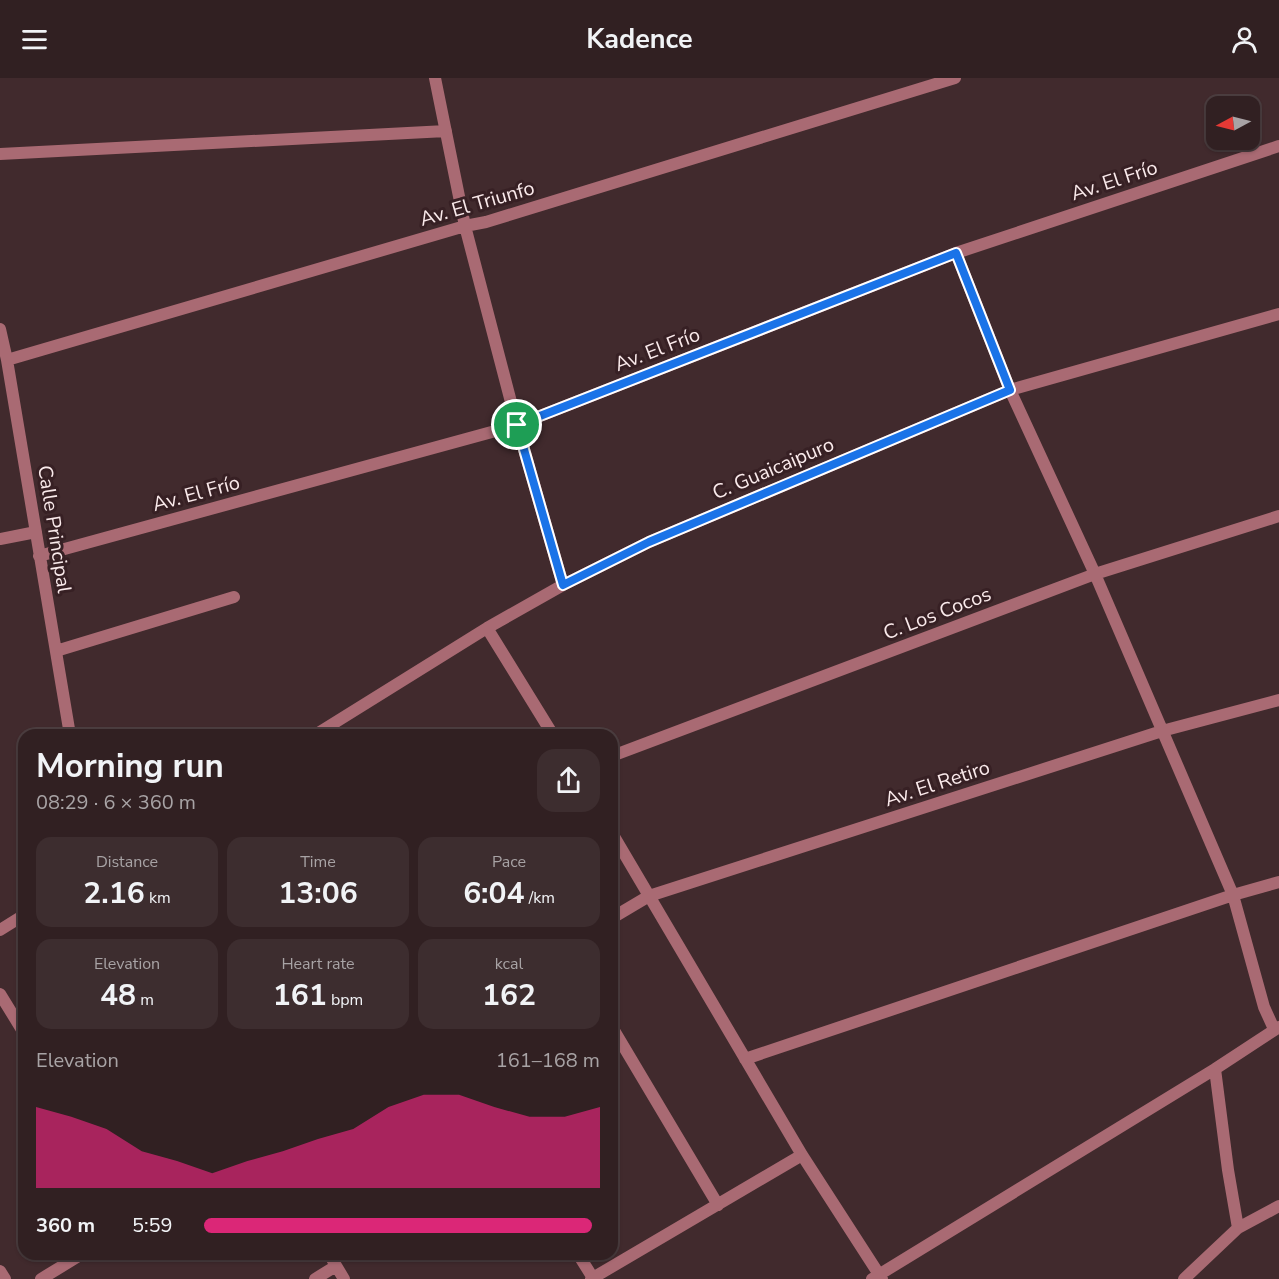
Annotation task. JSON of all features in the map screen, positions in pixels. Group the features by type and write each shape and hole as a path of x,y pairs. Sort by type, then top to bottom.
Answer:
{"street":[{"path":"435,78 465,226 517,425 563,585"},
{"name":"Av. El Triunfo","path":"7,360 465,226 498,219 956,78"},
{"path":"0,154 446,130"},
{"name":"Av. El Frío","path":"39,556 517,425 956,253 1279,146"},
{"path":"618,843 802,1155 878,1278 1215,1069 1276,1028 1264,1007 1233,895 1095,574 1010,390 956,253"},
{"name":"C. Guaicaipuro","path":"325,729 487,628 563,585 649,542 1010,390 1279,314"},
{"name":"Calle Principal","path":"0,331 7,360 69,729"},
{"name":"C. Los Cocos","path":"618,754 1095,574 1279,516"},
{"path":"0,539 36,532"},
{"path":"56,651 234,597"},
{"path":"487,628 549,729"},
{"name":"Av. El Retiro","path":"618,914 649,896 1162,731 1279,700"},
{"path":"745,1059 1233,895 1279,882"},
{"path":"0,930 18,919"},
{"path":"0,994 18,1022"},
{"path":"618,1037 718,1204"},
{"path":"1215,1069 1238,1228"},
{"path":"581,1260 592,1279 802,1155"},
{"path":"1184,1279 1238,1228 1279,1206"},
{"path":"41,1279 72,1260"},
{"path":"332,1260 344,1279"},
{"path":"315,1279 336,1266"},
{"path":"0,1271 4,1279"}],"route":[{"path":"956,253 1010,390 649,542 563,585 517,425 956,253"}]}
